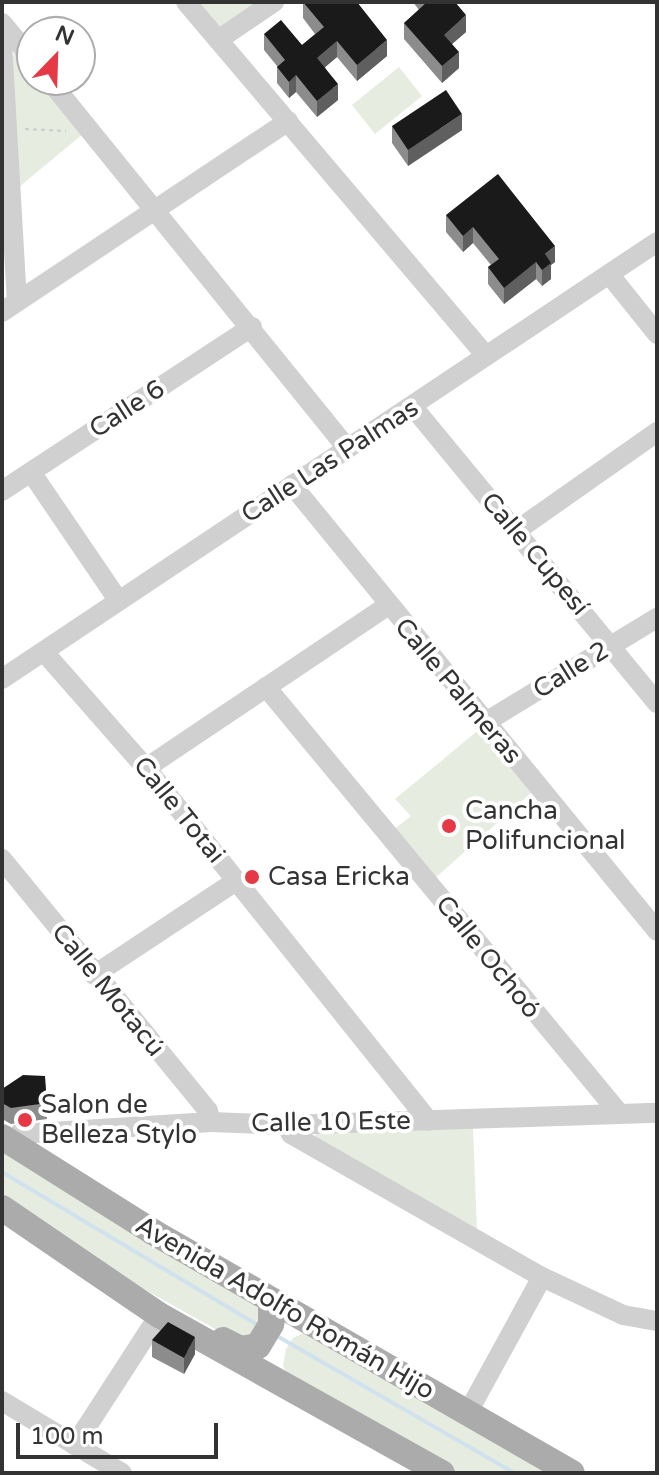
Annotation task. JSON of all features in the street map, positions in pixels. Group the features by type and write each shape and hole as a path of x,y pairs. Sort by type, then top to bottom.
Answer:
{"main road":[{"name":"Avenida Adolfo Román Hijo","path":"6,1140 285,1314 572,1473"},
{"path":"2,1208 95,1276 159,1315 265,1364"},
{"path":"95,1276 265,1364 442,1473"},
{"path":"265,1364 267,1336 285,1314"}],"street":[{"path":"186,2 486,356"},
{"path":"218,40 274,2"},
{"path":"2,23 16,40"},
{"path":"2,42 9,128 10,307"},
{"path":"62,96 347,448"},
{"path":"10,307 157,212 288,121"},
{"name":"Calle Las Palmas","path":"2,679 657,242"},
{"path":"609,274 657,334"},
{"name":"Calle 6","path":"2,491 252,327"},
{"name":"Calle Cupesí","path":"413,407 657,703"},
{"path":"516,531 657,432"},
{"path":"31,472 118,600"},
{"name":"Calle Palmeras","path":"292,485 387,606 657,931"},
{"path":"146,768 387,606"},
{"name":"Calle 2","path":"484,723 657,618"},
{"name":"Calle Totai","path":"44,652 146,768 429,1121"},
{"name":"Calle Ochoó","path":"266,687 619,1113"},
{"name":"Calle Motacú","path":"2,859 208,1111 211,1122"},
{"path":"94,975 236,881"},
{"name":"Calle 10 Este","path":"6,1140 19,1134 211,1122 286,1125 657,1113"},
{"path":"286,1125 291,1134 542,1277 623,1315 657,1321"},
{"path":"467,1414 542,1277"},
{"path":"75,1445 159,1315"},
{"path":"2,1401 122,1473"}],"path":[{"path":"9,128 92,132"}],"shaded area":[{"path":"196,2 267,2 221,28"},
{"path":"16,52 16,96 53,96 84,133 19,187 12,57"},
{"path":"399,67 422,96 375,134 352,105"},
{"path":"481,728 532,792 434,879 392,831 411,816 395,799"},
{"path":"473,1128 477,1232 315,1139 316,1132"},
{"path":"2,1144 267,1305 244,1345 92,1260 2,1195"},
{"path":"310,1330 563,1473 454,1473 289,1377 283,1366 286,1349 293,1338"}],"building":[{"path":"303,2 357,2 387,40 357,65 337,41 317,58 338,84 317,101 296,75 289,82 277,67 285,60 264,34 281,20 302,45 324,27"},
{"path":"427,2 455,2 466,15 444,35 459,52 442,66 404,23"},
{"path":"446,90 462,114 408,150 392,126"},
{"path":"498,174 555,246 545,254 551,263 542,270 536,262 504,288 488,267 499,259 473,227 463,236 446,215"},
{"path":"23,1075 45,1076 47,1103 11,1108 2,1103 2,1089"},
{"path":"168,1322 195,1337 184,1358 152,1340"}],"waterway":[{"path":"2,1172 259,1326"},
{"path":"277,1336 514,1473"}],"place":[{"name":"Cancha Polifuncional","path":"449,826"},
{"name":"Casa Ericka","path":"252,877"},
{"name":"Salon de Belleza Stylo","path":"25,1120"}]}
